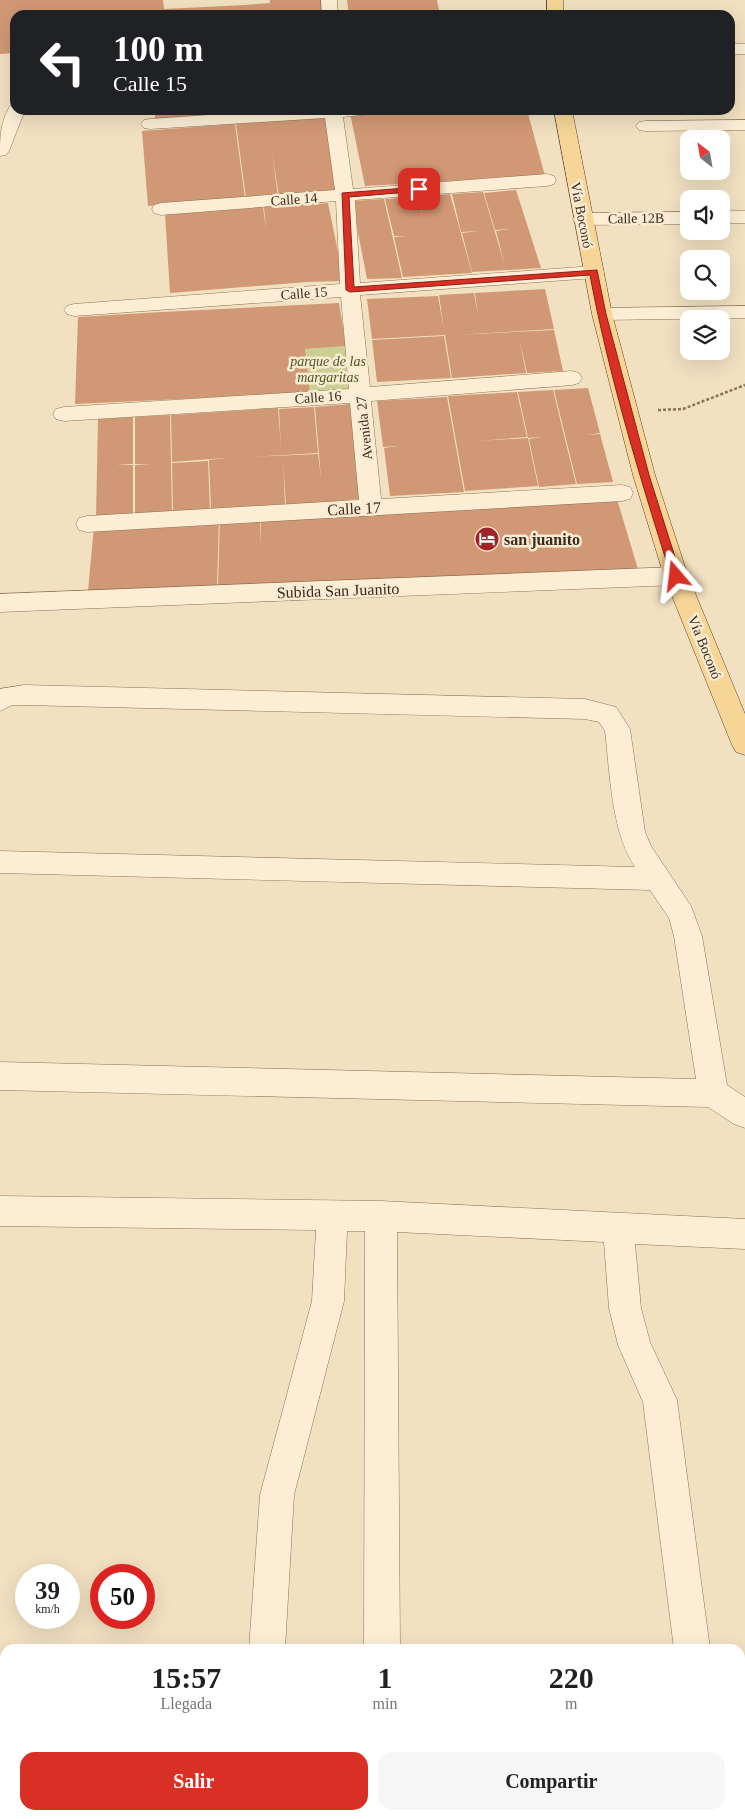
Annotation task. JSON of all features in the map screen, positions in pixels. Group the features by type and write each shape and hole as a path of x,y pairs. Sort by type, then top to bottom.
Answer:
{"main road":[{"name":"Vía Boconó","path":"565,115 582,219 602,314 644,475 676,576 745,745"}],"street":[{"path":"0,151 14,115"},
{"path":"150,124 277,115"},
{"name":"Avenida 27","path":"334,115 345,195 350,290 372,508"},
{"path":"645,126 745,125"},
{"name":"Calle 14","path":"161,209 547,180"},
{"path":"730,218 745,217"},
{"name":"Calle 12B","path":"582,219 680,218"},
{"name":"Calle 15","path":"74,310 594,272"},
{"path":"602,314 745,312"},
{"name":"Calle 16","path":"64,414 360,395 572,378"},
{"name":"Calle 17","path":"87,524 622,493"},
{"name":"Subida San Juanito","path":"0,603 676,576"},
{"path":"0,701 7,696 54,696 586,709 607,714 618,728 632,832 639,851 681,914 688,936 713,1093"},
{"path":"0,862 658,879"},
{"path":"0,1076 713,1093 745,1114"},
{"path":"0,1211 381,1216 745,1234"},
{"path":"267,1644 277,1495 328,1301 332,1215"},
{"path":"381,1216 382,1644"},
{"path":"618,1227 625,1308 634,1345 660,1400 691,1644"}],"path":[{"path":"628,411 683,409 745,385"}],"green space":[{"name":"parque de las margaritas","path":"346,346 352,389 310,393 305,349"}],"building":[{"path":"0,0 163,0 164,9 270,3 270,0 324,0 326,10 10,10 10,53 0,54"},
{"path":"347,0 437,0 439,10 348,10"},
{"path":"155,115 254,115 155,120"},
{"path":"350,115 528,115 545,176 365,186"},
{"path":"328,117 343,191 279,196 272,153 278,196 246,198 236,124"},
{"path":"235,124 245,198 148,206 142,131"},
{"path":"516,190 541,268 472,272 462,233 479,231 461,232 452,194 483,192 505,266 496,231 510,229 495,230 484,193"},
{"path":"450,194 472,273 403,277 394,237 408,236 394,236 385,199 417,197 423,218 418,197"},
{"path":"384,199 402,278 367,279 352,201"},
{"path":"328,203 344,281 307,282 170,293 165,214 263,207 266,229 264,207"},
{"path":"545,289 554,329 455,335 554,330 563,371 527,373 519,337 526,373 452,378 445,335 372,339 367,299 438,296 444,330 439,295 474,293 478,315 475,293"},
{"path":"339,303 346,346 291,350 305,349 310,393 75,404 78,317"},
{"path":"444,336 451,378 377,382 372,340"},
{"path":"588,388 600,433 587,435 600,434 613,482 577,484 554,390"},
{"path":"553,390 576,484 539,487 529,439 542,437 528,438 518,392"},
{"path":"517,392 527,437 478,441 528,438 538,486 465,491 448,396"},
{"path":"447,397 464,492 390,496 384,448 398,446 383,447 377,401"},
{"path":"350,404 361,499 286,505 283,461 285,504 211,509 209,460 225,458 172,462 171,415 278,408 281,448 279,409 314,407 318,453 249,457 318,454 321,478 315,407"},
{"path":"170,415 172,512 135,514 135,465 151,464 135,464 135,417"},
{"path":"133,417 133,464 116,465 133,465 133,514 96,517 98,419"},
{"path":"208,461 210,510 173,512 172,463"},
{"name":"san juanito","path":"616,496 638,569 218,586 220,516 260,515 261,546 261,515"},
{"path":"219,517 217,587 88,591 94,526"}],"place":[{"name":"san juanito","path":"487,539"}],"route":[{"path":"419,189 345,195 350,290 594,272 602,314 644,475 676,576"}]}
